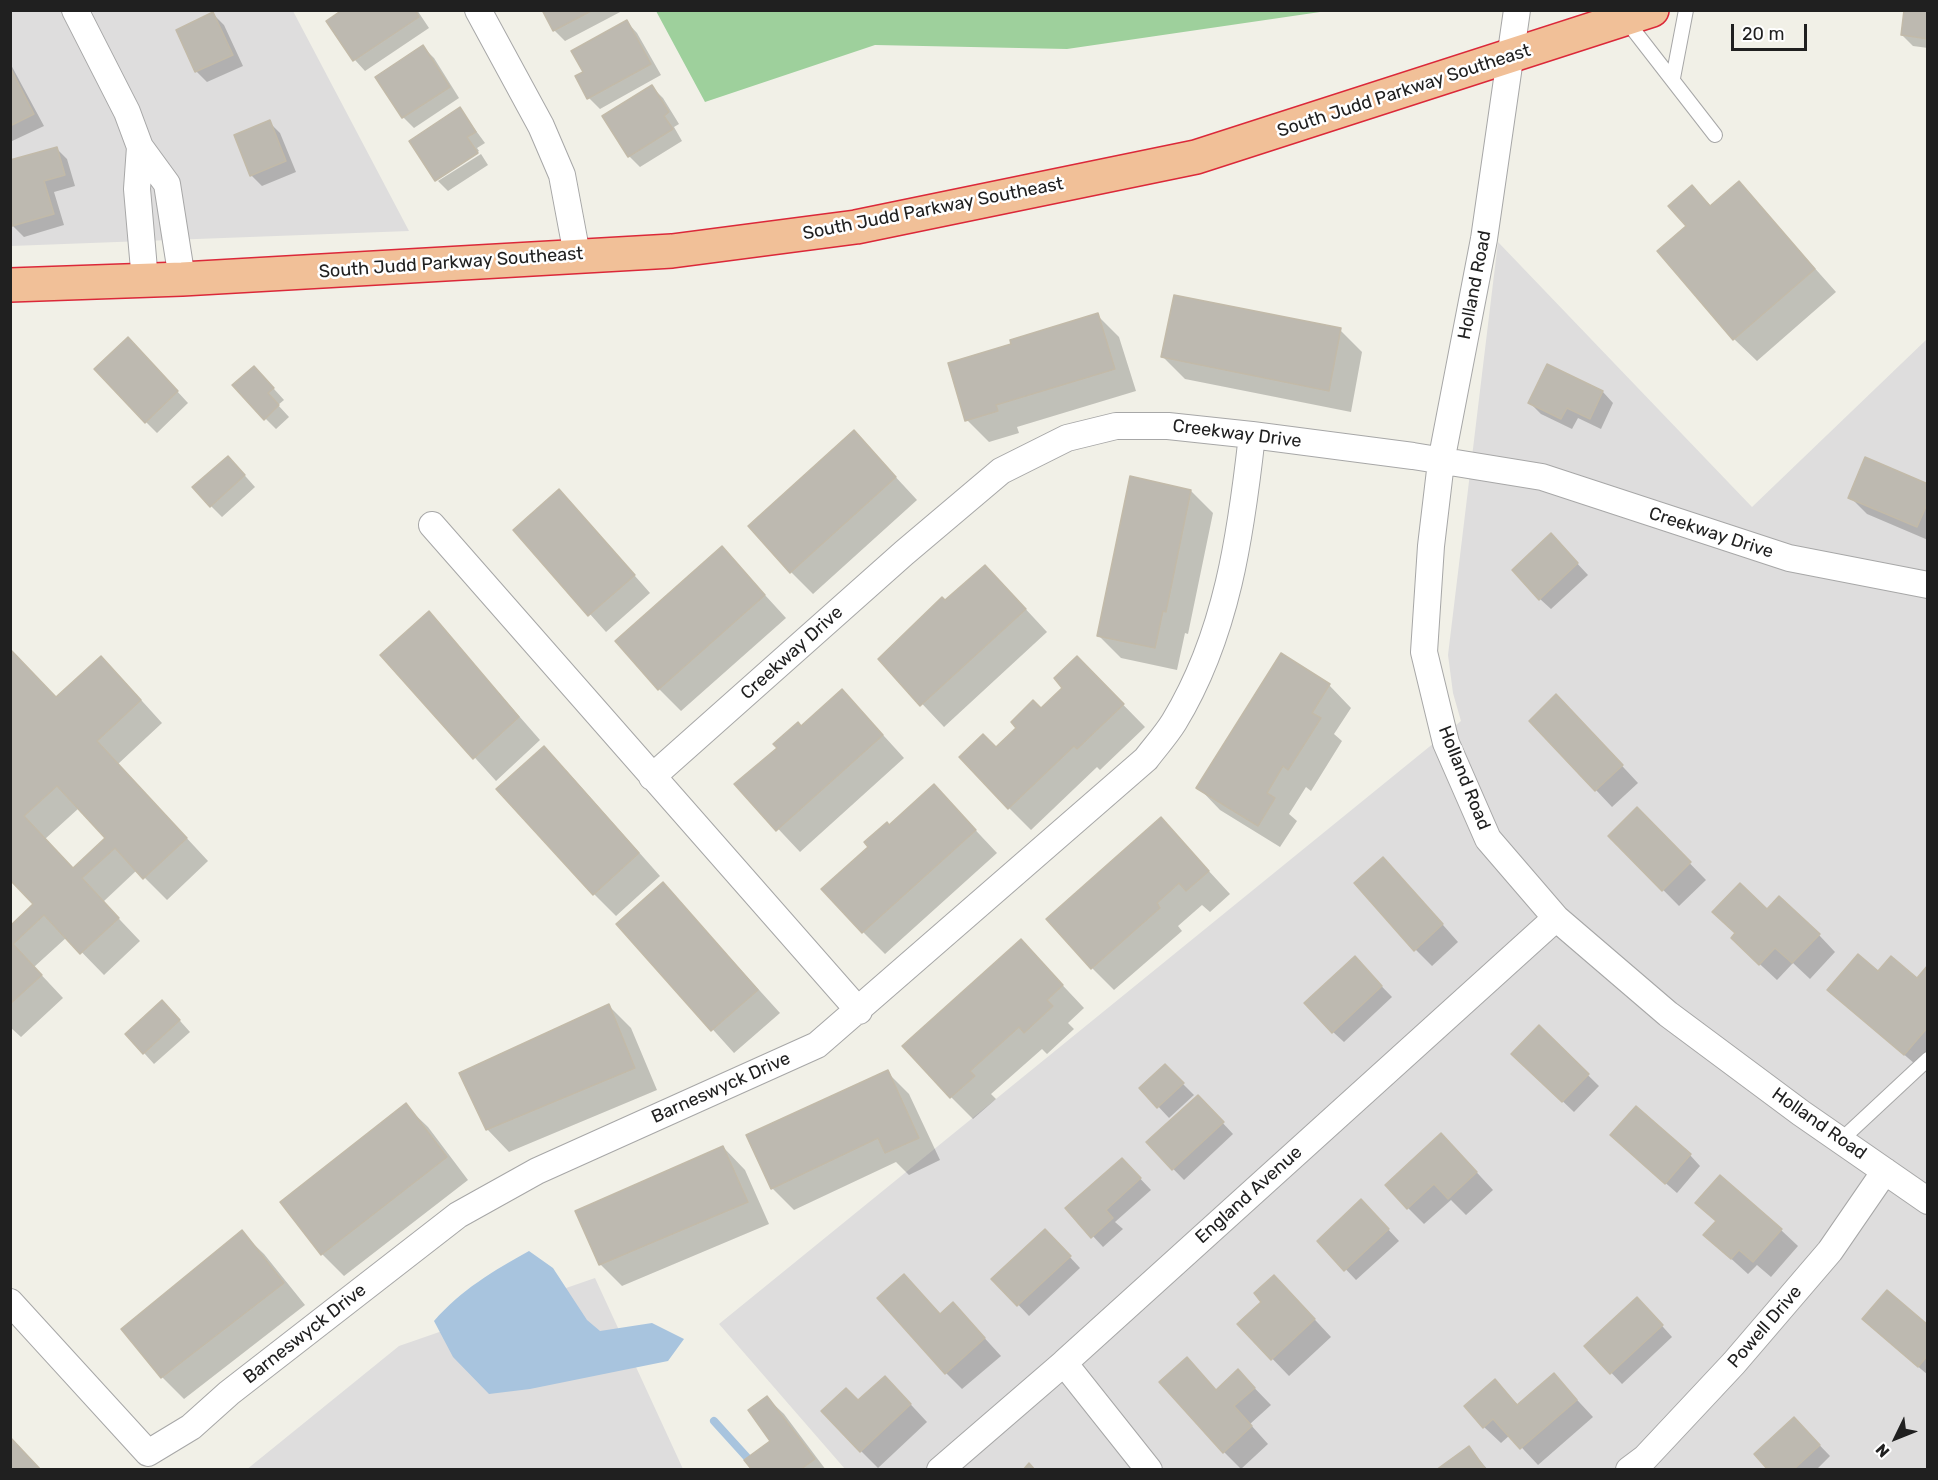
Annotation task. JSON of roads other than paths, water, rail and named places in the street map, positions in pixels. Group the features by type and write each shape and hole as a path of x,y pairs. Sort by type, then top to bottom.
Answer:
{"highway":[{"name":"South Judd Parkway Southeast","path":"10,285 145,281 672,251 856,227 1196,157 1638,15"}],"street":[{"path":"75,10 127,112 140,147 167,184 182,279"},
{"path":"478,10 541,126 562,175 577,255"},
{"name":"Holland Road","path":"1517,10 1484,239 1441,462 1424,652 1446,743 1488,839 1556,918 1668,1014 1928,1201"},
{"path":"140,147 137,189 145,281"},
{"name":"Creekway Drive","path":"652,777 904,553 1001,471 1066,438 1116,426 1168,426 1252,435 1542,477 1789,558 1928,585"},
{"name":"Barneswyck Drive","path":"10,1302 148,1453 191,1427 229,1393 458,1215 537,1171 817,1045 859,1011 1146,759 1174,722 1210,648 1234,568 1252,435"},
{"path":"432,525 859,1011"},
{"name":"England Avenue","path":"940,1470 1064,1363 1556,918"},
{"name":"Powell Drive","path":"1629,1470 1645,1458 1734,1363 1830,1251 1885,1171"},
{"path":"1064,1363 1149,1470"}],"lane":[{"path":"1673,78 1686,10"},
{"path":"1638,15 1673,78 1715,135"},
{"path":"1841,1140 1928,1059"}],"water":[{"path":"529,1251 553,1268 587,1320 600,1331 652,1323 684,1339 668,1361 530,1389 489,1394 453,1357 434,1321 478,1282"}],"waterway":[{"path":"714,1421 753,1464"}]}
